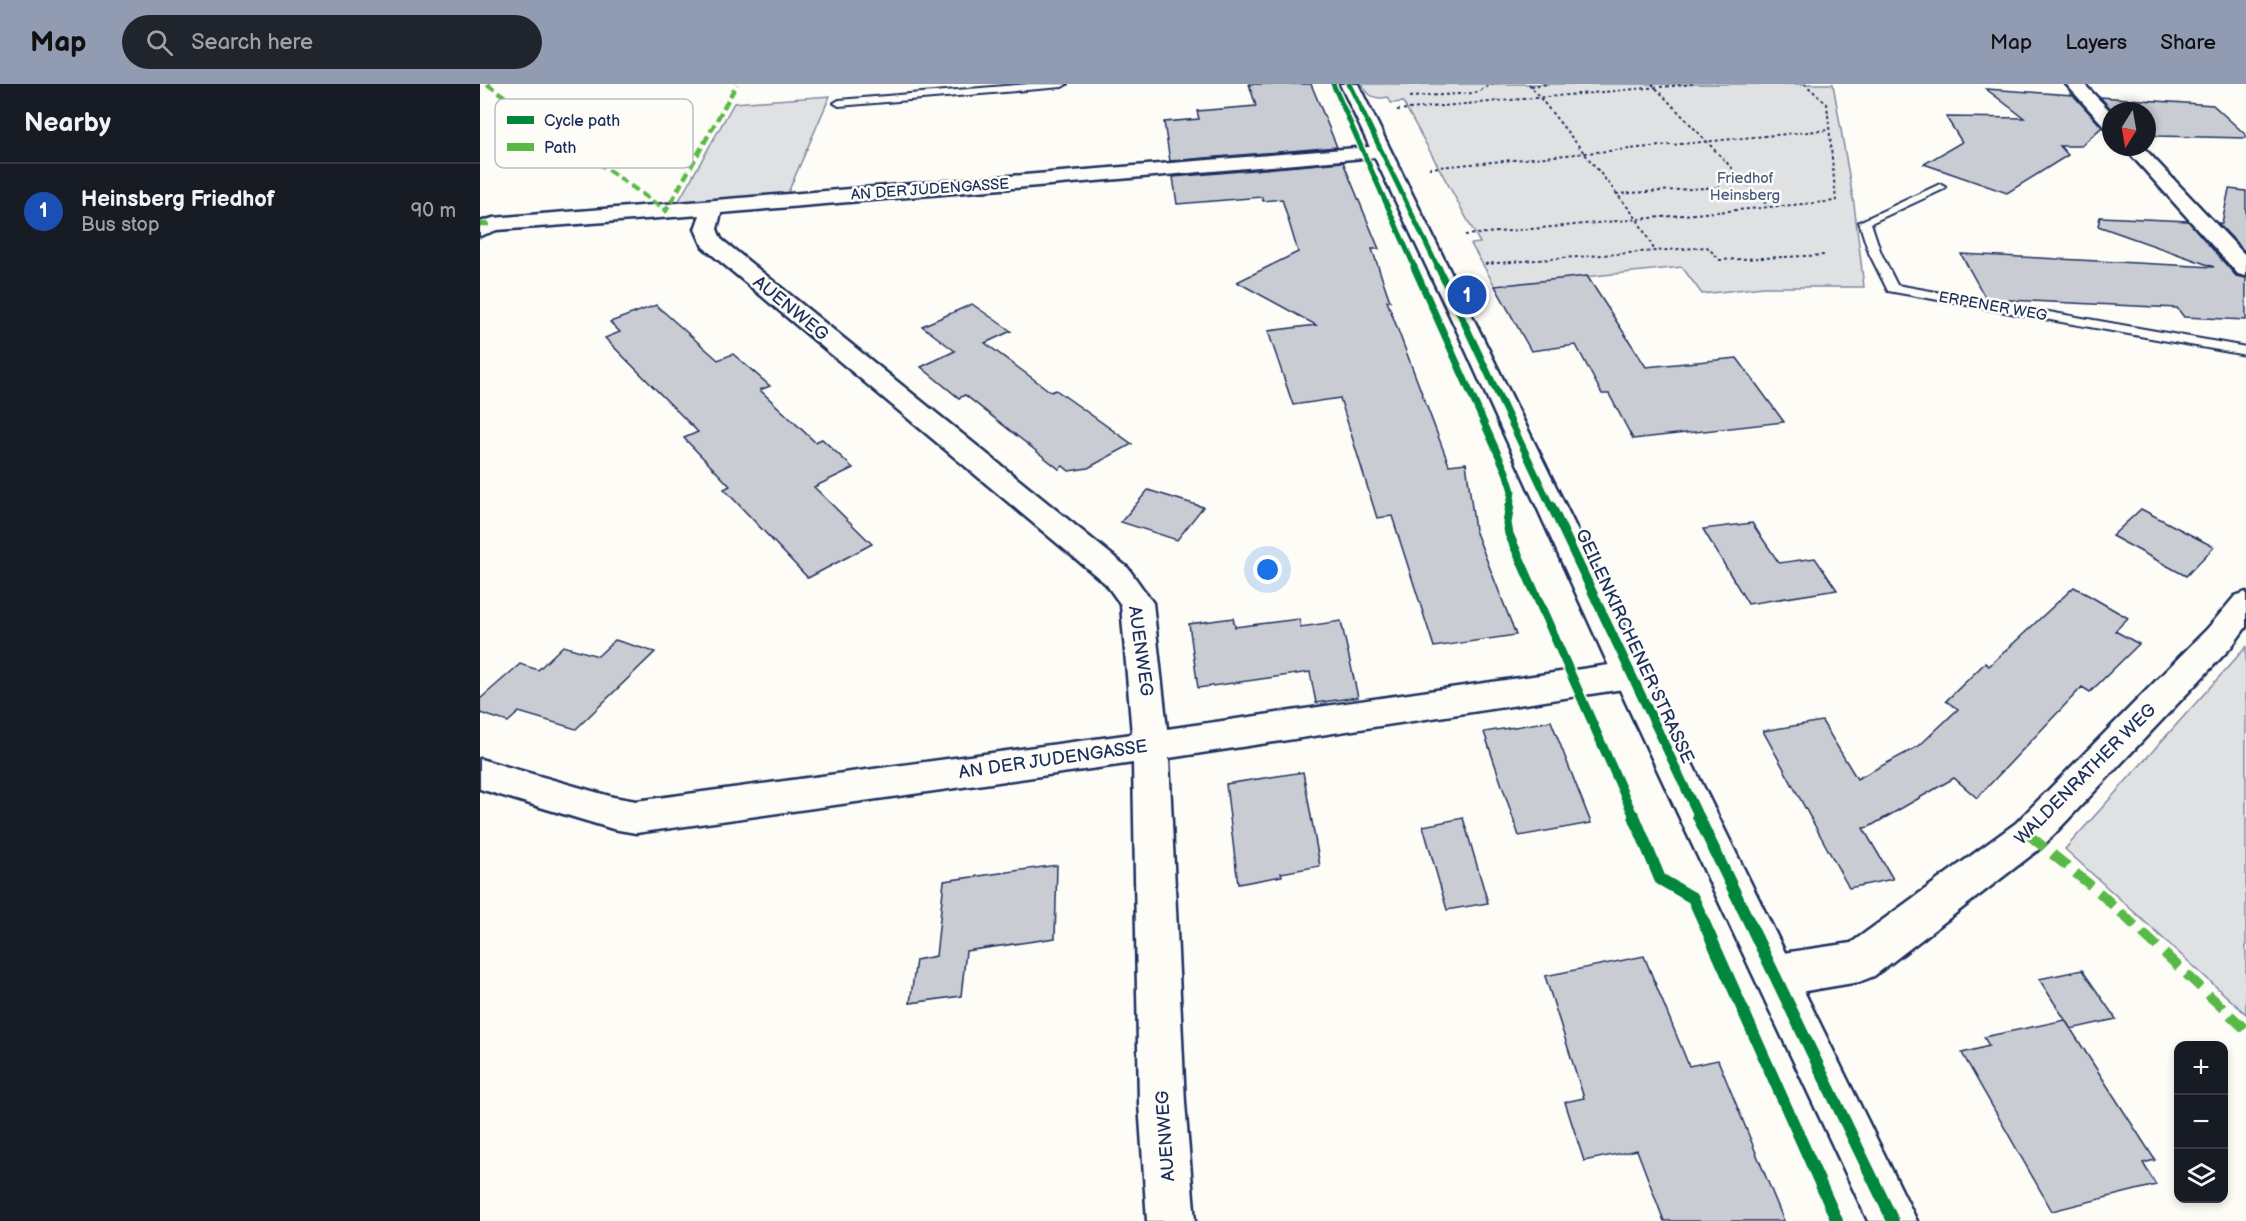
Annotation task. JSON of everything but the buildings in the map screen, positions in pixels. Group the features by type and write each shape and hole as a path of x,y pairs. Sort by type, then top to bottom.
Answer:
{"street":[{"name":"GEILENKIRCHENER STRASSE","path":"1349,84 1475,343 1630,675 1893,1221"},
{"path":"2075,84 2102,113"},
{"name":"AN DER JUDENGASSE","path":"480,230 493,224 1381,152"},
{"path":"2141,156 2246,269"},
{"name":"AUENWEG","path":"712,208 706,229 711,242 1117,576 1137,603 1151,746 1162,1103 1171,1221"},
{"name":"WALDENRATHER WEG","path":"1776,975 1859,962 2029,835 2220,637 2246,604"},
{"name":"AN DER JUDENGASSE","path":"480,774 614,813 636,816 1151,746 1630,675"}],"lane":[{"path":"839,103 1062,84"},
{"name":"ERPENER WEG","path":"1940,187 1865,222 1875,253 1892,288 2246,351"}],"path":[{"path":"1409,97 1475,93 1493,84"},
{"path":"1530,85 1549,84"},
{"path":"1652,84 1768,206"},
{"path":"1402,118 1397,110 1694,84"},
{"path":"1465,235 1836,201 1827,104 1805,84"},
{"path":"1530,85 1636,219 1655,251"},
{"path":"1429,168 1828,130"},
{"path":"1616,194 1720,187"},
{"path":"1485,264 1707,247 1720,260 1826,255"}],"green space":[{"name":"Friedhof Heinsberg","path":"1362,84 1833,84 1854,204 1864,287 1763,287 1702,294 1682,267 1495,286 1471,244 1480,243 1403,102 1391,103 1388,97 1372,96"},
{"path":"830,96 786,197 676,206 734,103"},
{"path":"2246,647 2246,1014 2065,849"}],"marked path":[{"path":"487,84 508,99"},
{"path":"693,163 737,84"},
{"path":"605,168 666,211 690,168"},
{"path":"480,224 493,224"},
{"path":"2029,835 2101,894 2246,1030"}],"cycle path":[{"path":"1333,84 1506,472 1512,491 1507,523 1509,534 1600,736 1660,879 1693,898 1837,1221"},
{"path":"1349,84 1893,1221"}],"place":[{"name":"Heinsberg Friedhof","path":"1467,295"}]}
